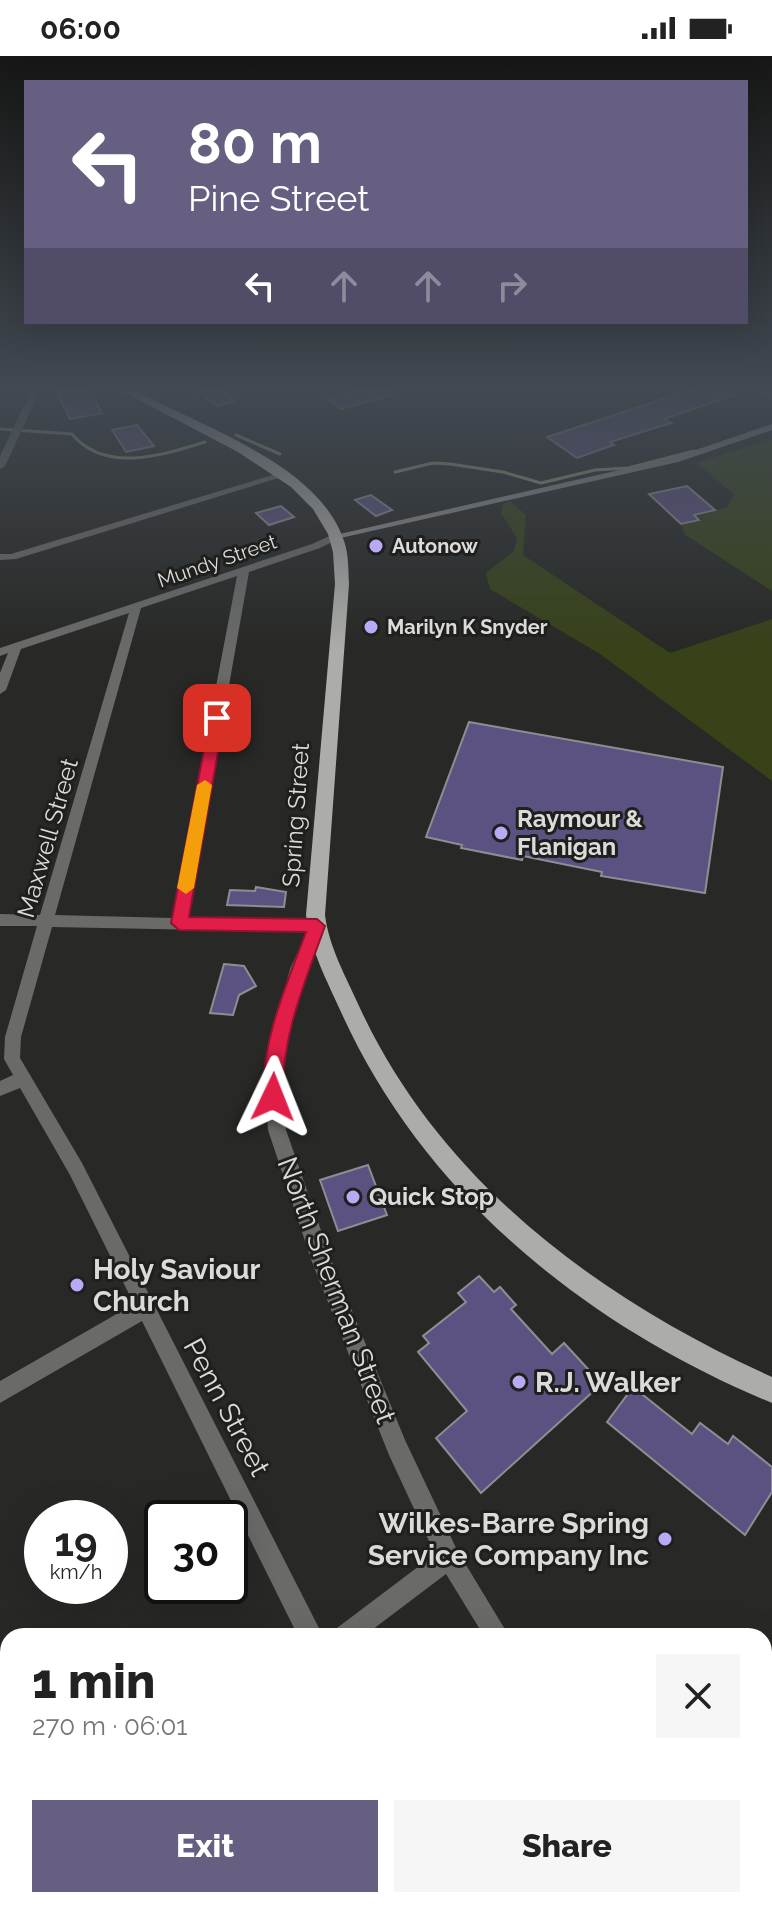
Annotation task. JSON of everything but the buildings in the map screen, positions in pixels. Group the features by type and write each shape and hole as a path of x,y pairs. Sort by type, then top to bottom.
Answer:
{"main road":[{"name":"Spring Street","path":"286,477 311,501 336,536 342,584 317,926 350,1015 372,1059 395,1095 472,1188 536,1248 600,1296 673,1342 772,1390"},
{"name":"Mundy Street","path":"336,536 586,477"}],"street":[{"path":"0,557 12,557 275,477"},
{"name":"Mundy Street","path":"0,652 244,571 336,536"},
{"path":"179,923 244,571"},
{"name":"Maxwell Street","path":"24,1078 12,1059 13,1037 136,607"},
{"path":"0,690 16,647"},
{"path":"0,920 317,926"},
{"name":"North Sherman Street","path":"317,926 298,969 272,1066 277,1130 322,1262 397,1447 449,1558 492,1628"},
{"path":"0,1089 24,1078"},
{"name":"Penn Street","path":"24,1078 76,1169 307,1628"},
{"path":"0,1393 144,1309"},
{"path":"356,1628 449,1558"}],"green space":[{"path":"714,477 772,477 772,591 684,534 682,525 702,520 698,516 727,507 734,494"},
{"path":"510,501 526,515 523,555 670,653 772,619 772,781 600,654 490,589 486,573 514,551 517,538 501,513 503,504"}],"waterway":[{"path":"522,477 541,483 564,477"}],"slow traffic":[{"path":"186,888 205,785"}],"place":[{"name":"Autonow","path":"376,546"},
{"name":"Marilyn K Snyder","path":"371,627"},
{"name":"Raymour & Flanigan","path":"501,833"},
{"name":"Quick Stop","path":"353,1197"},
{"name":"Holy Saviour Church","path":"77,1285"},
{"name":"R.J. Walker","path":"519,1382"},
{"name":"Wilkes-Barre Spring Service Company Inc","path":"665,1539"}],"route":[{"path":"217,718 179,923 317,926 298,969 286,1009 272,1066 273,1097"}]}
